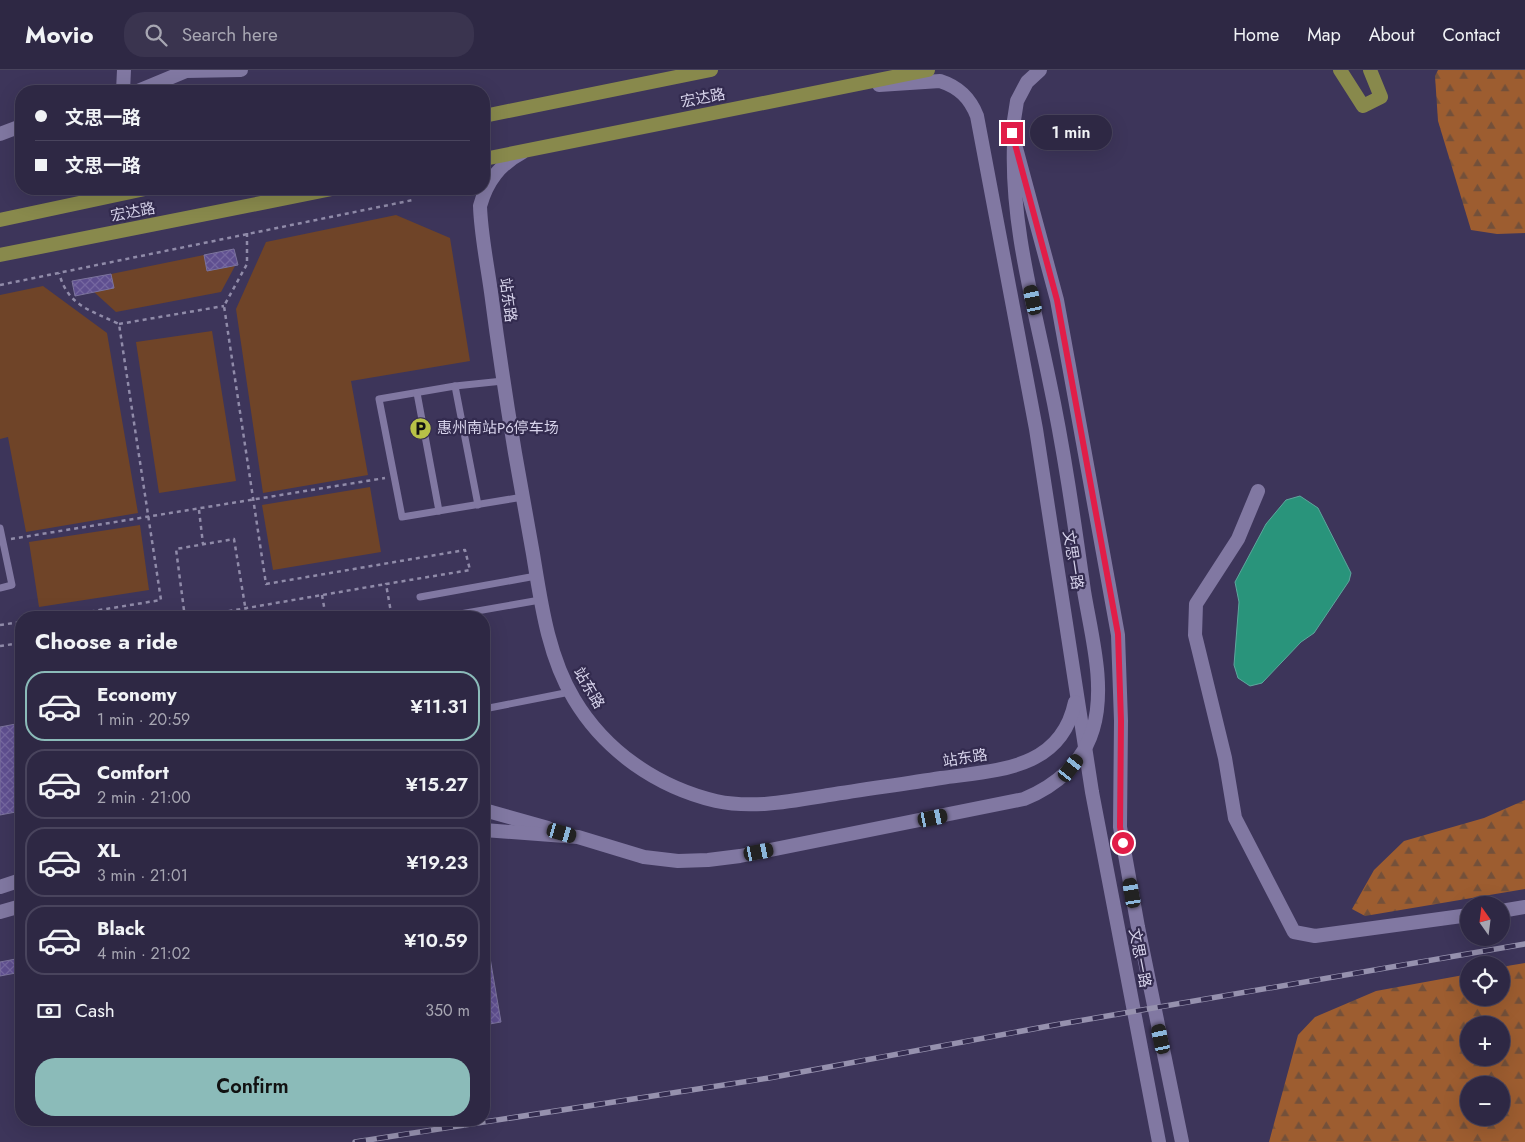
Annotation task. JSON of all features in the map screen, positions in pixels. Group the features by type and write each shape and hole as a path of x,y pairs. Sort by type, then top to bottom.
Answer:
{"main road":[{"name":"宏达路","path":"490,115 711,70"},
{"name":"宏达路","path":"490,158 928,70"},
{"path":"1340,70 1363,106 1381,96 1370,70"},
{"name":"宏达路","path":"0,220 117,195"},
{"name":"宏达路","path":"0,255 302,195"}],"street":[{"path":"123,85 124,70"},
{"path":"152,85 186,70 241,70"},
{"name":"文思一路","path":"1040,70 1028,82 1017,101 1012,122 1014,144 1057,300 1118,634 1121,721 1120,827 1138,927 1182,1142"},
{"name":"文思一路","path":"858,84 940,81 950,84 964,95 977,116 1036,429 1092,792 1159,1142"},
{"path":"0,134 15,128"},
{"path":"490,812 644,857 678,861 708,860 1010,802 1037,793 1061,778 1080,757 1093,730 1098,702 1096,668 1063,447 1018,226 1013,179 1014,144"},
{"name":"站东路","path":"490,181 502,165 522,152 533,149"},
{"name":"站东路","path":"484,195 480,206 503,382 540,600 557,664 570,692 599,733 613,748 645,772 680,790 719,801 738,804 776,803 989,771 1027,762 1047,751 1062,734 1072,715 1076,694"},
{"path":"1258,491 1238,539 1196,604 1195,635 1225,758 1235,818 1294,932 1315,936 1460,917"},
{"path":"490,830 578,837"},
{"path":"0,887 15,882"},
{"path":"1510,910 1525,907"},
{"path":"0,912 15,908"}],"lane":[{"path":"503,382 455,386 380,398 402,517 523,497"},
{"path":"455,386 478,505"},
{"path":"417,393 439,510"},
{"path":"0,528 12,585 0,588"},
{"path":"420,597 536,576"},
{"path":"477,611 540,600"},
{"path":"490,708 570,692"}],"path":[{"path":"0,285 413,200"},
{"path":"229,611 470,570 466,550 266,584 224,306 247,264 247,233"},
{"path":"59,273 65,292 71,300 119,324 224,306"},
{"path":"94,611 161,600 150,517 119,324"},
{"path":"3,540 199,510 394,477"},
{"path":"199,510 203,544"},
{"path":"184,611 176,549 234,539 246,611"},
{"path":"386,584 391,611"},
{"path":"322,595 325,611"},
{"path":"0,626 15,623"},
{"path":"0,646 15,644"}],"shaded area":[{"path":"396,215 450,238 470,361 351,381 368,475 263,493 236,309 266,242"},
{"path":"204,255 207,271 235,266 221,292 116,312 94,292 113,288 111,274"},
{"path":"43,286 107,333 138,513 26,532 8,437 0,439 0,295"},
{"path":"212,331 236,481 159,493 136,342"},
{"path":"370,487 381,552 273,570 262,505"},
{"path":"1300,496 1318,508 1351,573 1349,581 1314,633 1301,642 1262,683 1250,686 1238,678 1234,665 1239,602 1235,582 1266,524 1286,500"},
{"path":"140,525 149,590 39,607 29,542"}],"green space":[{"path":"1438,70 1525,70 1525,233 1497,234 1471,230 1438,121 1435,76"},
{"path":"1525,800 1525,889 1484,896 1460,896 1460,900 1365,916 1352,909 1374,870 1404,841 1484,818"},
{"path":"1525,963 1525,1142 1269,1142 1298,1035 1315,1017 1376,991 1460,976 1460,1006 1510,1006 1510,966"}],"building":[{"path":"234,249 238,265 207,271 204,255"},
{"path":"111,274 114,288 75,296 72,281"},
{"path":"15,724 15,812 0,815 0,727"},
{"path":"490,958 501,1022 490,1024"},
{"path":"15,959 15,973 0,976 0,962"}],"railway":[{"path":"490,1121 769,1078 1049,1026 1525,944"},
{"path":"355,1142 458,1126"}],"place":[{"name":"惠州南站P6停车场","path":"421,428"}],"route":[{"path":"1012,133 1057,300 1118,634 1121,721 1120,827 1123,843"}]}
